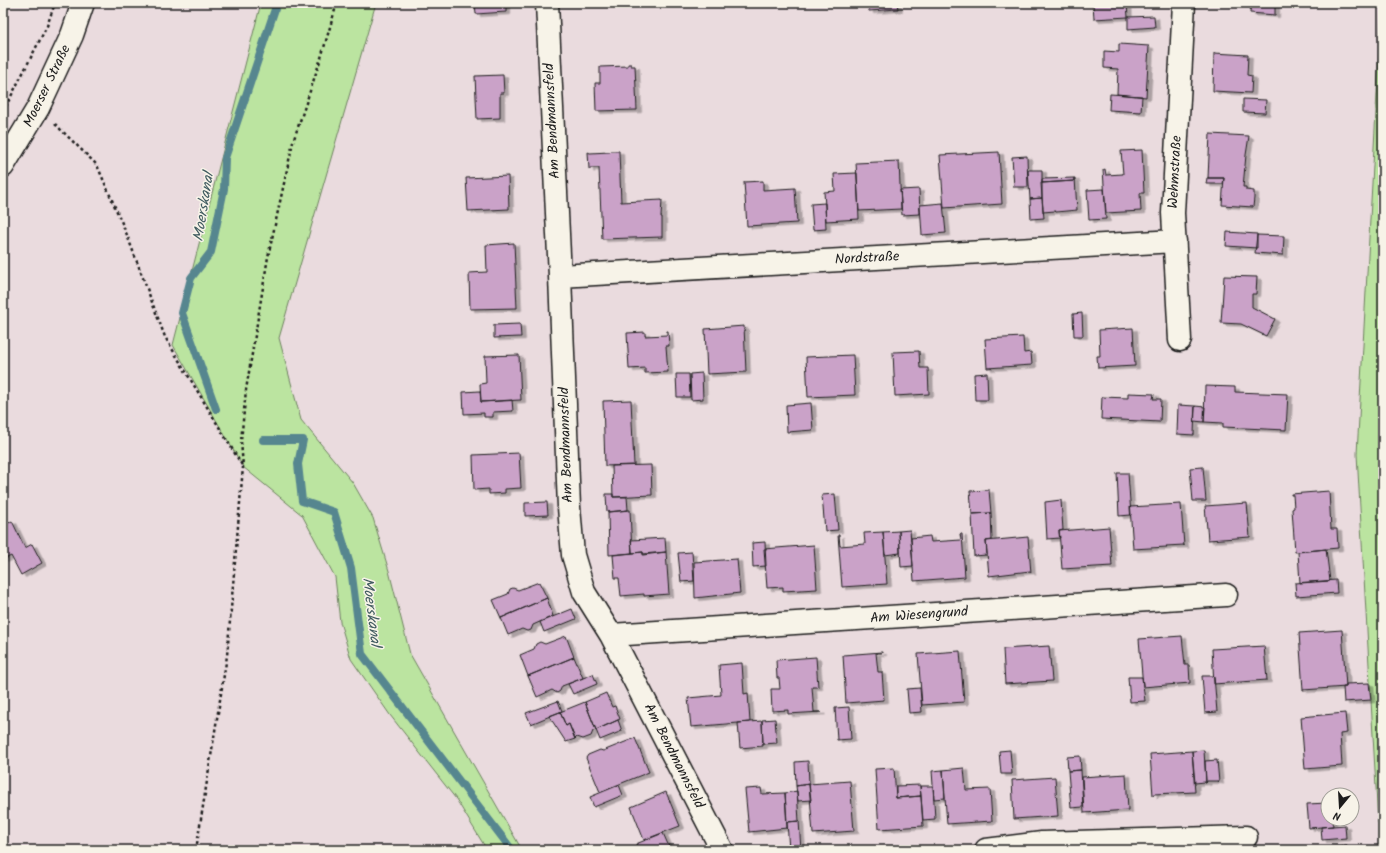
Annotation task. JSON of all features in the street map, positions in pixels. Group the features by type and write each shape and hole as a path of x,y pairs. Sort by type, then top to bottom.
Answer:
{"street":[{"name":"Moerser Straße","path":"3,166 38,108 72,35 83,3"},
{"name":"Am Bendmannsfeld","path":"547,3 560,276 568,507 573,556 584,592 611,635 722,850"},
{"name":"Wehmstraße","path":"1180,340 1173,213 1184,3"},
{"name":"Nordstraße","path":"560,276 1175,241"},
{"name":"Am Wiesengrund","path":"611,635 1226,595"},
{"path":"986,850 1042,843 1246,837"}],"path":[{"path":"3,112 47,26 55,3"},
{"path":"196,850 227,656 243,467 241,442 246,390 268,257 294,142 337,3"},
{"path":"38,108 76,143 97,165 127,235 165,337 243,467"},
{"path":"1383,310 1383,342"}],"green space":[{"path":"261,3 376,3 279,338 301,420 353,483 373,518 389,571 410,654 522,850 487,850 456,799 390,715 351,659 340,622 335,577 302,515 243,467 173,345"},
{"path":"1382,3 1383,824 1378,823 1357,454"}],"building":[{"path":"475,3 506,3 506,12 476,14"},
{"path":"868,3 897,3 898,9 869,11"},
{"path":"1093,3 1127,3 1128,17 1094,19"},
{"path":"1127,3 1139,3 1139,5 1127,6"},
{"path":"1251,3 1275,3 1275,15 1250,13"},
{"path":"1154,16 1155,27 1128,29 1128,17"},
{"path":"1119,44 1149,46 1146,97 1117,94 1118,69 1104,68 1104,51 1119,52"},
{"path":"1214,53 1248,55 1247,75 1252,76 1251,93 1213,91"},
{"path":"628,64 635,66 637,110 596,111 595,83 600,83 600,67 628,66"},
{"path":"503,75 504,93 500,93 500,118 477,119 475,76"},
{"path":"1110,94 1142,96 1141,112 1109,110"},
{"path":"1243,99 1266,100 1265,113 1243,112"},
{"path":"1210,134 1249,136 1243,187 1246,187 1246,190 1254,191 1253,207 1222,205 1224,178 1208,178"},
{"path":"1142,150 1144,193 1140,193 1141,211 1106,213 1103,170 1105,169 1106,175 1123,174 1121,151"},
{"path":"619,151 621,202 662,200 662,237 602,239 599,168 589,169 588,152"},
{"path":"999,152 1002,204 944,208 940,155"},
{"path":"1027,156 1028,187 1014,187 1012,157"},
{"path":"899,161 901,209 859,211 856,163"},
{"path":"1028,170 1042,170 1042,198 1030,199"},
{"path":"857,173 859,219 826,221 824,192 835,191 834,174"},
{"path":"508,176 509,209 468,211 466,178"},
{"path":"1074,178 1074,181 1042,183 1042,179"},
{"path":"1074,178 1077,210 1043,212 1041,183 1074,181"},
{"path":"1207,178 1224,178 1223,184 1206,184"},
{"path":"763,181 763,190 795,188 797,223 747,226 744,182"},
{"path":"919,189 920,214 902,215 900,190"},
{"path":"1104,189 1106,219 1089,220 1087,190"},
{"path":"1042,198 1044,218 1031,219 1030,199"},
{"path":"825,203 826,229 813,230 811,204"},
{"path":"943,203 946,233 922,235 920,205"},
{"path":"1227,232 1257,234 1257,248 1226,246"},
{"path":"1257,235 1284,236 1283,255 1255,253"},
{"path":"514,243 517,308 470,309 469,273 487,272 486,245"},
{"path":"1224,276 1257,277 1256,294 1252,294 1252,307 1275,319 1266,336 1241,324 1221,323"},
{"path":"1082,313 1083,336 1074,336 1073,314"},
{"path":"520,324 521,337 494,338 494,325"},
{"path":"744,326 746,372 707,374 705,329"},
{"path":"1133,328 1135,366 1098,368 1097,356 1100,356 1099,330"},
{"path":"667,331 669,346 666,346 668,372 645,373 645,368 629,369 627,333 645,332 645,336 667,335"},
{"path":"1023,337 1024,353 1031,352 1032,365 987,368 985,339"},
{"path":"919,351 920,368 928,368 929,394 895,396 893,352"},
{"path":"519,355 521,400 481,402 480,384 486,383 485,356"},
{"path":"853,355 855,395 808,397 806,357"},
{"path":"702,373 703,399 691,400 690,374"},
{"path":"987,373 988,400 975,400 974,374"},
{"path":"676,374 689,374 690,397 677,397"},
{"path":"1205,386 1235,387 1235,392 1288,394 1286,430 1223,427 1223,423 1204,422"},
{"path":"480,391 481,402 512,400 513,411 493,412 493,417 484,417 484,413 464,414 463,392"},
{"path":"1128,393 1154,394 1153,399 1161,399 1160,422 1101,419 1102,397 1128,398"},
{"path":"631,400 634,465 605,466 603,401"},
{"path":"811,403 813,430 787,432 786,405"},
{"path":"1178,405 1195,406 1194,435 1177,434"},
{"path":"1195,406 1205,407 1204,422 1194,421"},
{"path":"519,453 521,488 505,489 505,493 489,494 489,489 474,490 473,455"},
{"path":"651,465 652,495 613,497 612,466"},
{"path":"1203,467 1206,501 1193,501 1190,468"},
{"path":"1117,473 1128,473 1131,515 1119,516"},
{"path":"989,490 991,513 972,514 970,491"},
{"path":"1329,491 1331,529 1337,529 1338,548 1295,552 1292,509 1294,508 1293,495 1291,494"},
{"path":"606,494 613,494 613,497 627,497 628,510 607,512"},
{"path":"835,494 838,530 825,531 822,495"},
{"path":"1061,500 1063,530 1059,531 1060,538 1047,539 1045,502"},
{"path":"547,502 548,515 525,516 525,503"},
{"path":"1247,503 1250,537 1208,540 1205,506"},
{"path":"1181,504 1184,545 1133,549 1130,507"},
{"path":"630,510 632,553 609,555 608,512"},
{"path":"991,513 992,540 986,541 987,555 974,556 972,514"},
{"path":"12,521 25,548 32,544 42,563 21,575 11,556 3,560 3,526"},
{"path":"1109,527 1112,566 1062,569 1059,531"},
{"path":"910,530 913,566 901,567 899,531"},
{"path":"899,531 900,553 885,555 883,532"},
{"path":"883,532 887,584 842,587 838,535 840,546 865,544 864,533"},
{"path":"960,534 962,534 965,577 914,581 911,538 930,536 931,542 961,540"},
{"path":"1028,537 1031,573 1030,571 989,576 986,541"},
{"path":"665,538 666,552 643,554 643,552 632,553 631,540"},
{"path":"765,542 766,566 753,567 752,543"},
{"path":"814,545 817,589 783,591 783,587 767,588 764,549"},
{"path":"1326,549 1330,581 1300,583 1298,552"},
{"path":"643,552 643,555 666,552 669,594 621,596 619,578 615,578 613,555"},
{"path":"692,552 694,581 681,582 678,553"},
{"path":"737,559 740,593 695,598 694,562"},
{"path":"1336,580 1337,593 1296,596 1295,583"},
{"path":"539,582 547,598 501,618 493,600 508,594 510,589 513,588 518,590"},
{"path":"547,598 553,616 533,625 531,630 527,631 522,629 508,635 501,618"},
{"path":"572,609 576,619 544,632 540,622"},
{"path":"1342,630 1346,687 1303,690 1299,633"},
{"path":"566,636 574,657 528,676 520,655 534,649 536,644 540,642 545,644"},
{"path":"1182,636 1185,665 1189,665 1190,683 1143,687 1139,639"},
{"path":"1049,646 1052,681 1005,684 1003,649"},
{"path":"1264,646 1267,680 1214,684 1212,649"},
{"path":"960,651 964,702 922,705 918,654"},
{"path":"882,652 876,653 878,672 882,672 884,700 846,703 843,655"},
{"path":"574,657 583,678 562,686 560,691 557,693 552,690 537,697 528,676"},
{"path":"816,657 818,687 812,687 814,712 821,712 788,714 788,710 772,711 771,689 780,689 779,678 777,678 776,660"},
{"path":"742,663 744,694 748,693 750,722 691,727 688,698 721,695 719,665"},
{"path":"593,674 597,684 573,694 568,684"},
{"path":"1202,676 1214,676 1217,712 1205,713"},
{"path":"1128,677 1142,677 1145,701 1130,702"},
{"path":"1369,683 1371,700 1344,702 1343,687 1346,687 1346,684"},
{"path":"920,688 922,712 909,713 907,689"},
{"path":"606,693 612,707 615,706 620,719 596,730 585,702"},
{"path":"558,701 562,711 531,724 526,713"},
{"path":"585,702 596,730 593,731 591,736 583,739 577,737 575,739 569,724 566,726 560,712"},
{"path":"849,707 851,739 837,740 835,708"},
{"path":"560,712 566,726 569,724 575,739 566,742 549,716"},
{"path":"1345,713 1347,733 1340,734 1342,766 1305,769 1301,717"},
{"path":"775,719 777,743 763,744 762,720"},
{"path":"618,720 622,731 600,740 596,730"},
{"path":"762,721 763,746 740,748 738,723"},
{"path":"635,738 649,772 600,792 586,758 588,755 600,750 603,751"},
{"path":"1010,750 1012,774 1001,774 999,751"},
{"path":"1204,750 1206,783 1195,783 1192,751"},
{"path":"1192,751 1195,792 1154,794 1153,796 1150,754"},
{"path":"1080,756 1081,770 1068,771 1067,757"},
{"path":"1217,760 1219,782 1207,781 1206,783 1205,761"},
{"path":"808,761 809,784 796,786 795,762"},
{"path":"894,768 896,798 921,796 923,826 879,829 875,769"},
{"path":"964,768 966,790 990,789 992,821 947,824 943,770"},
{"path":"943,770 945,798 934,799 932,771"},
{"path":"1081,770 1083,807 1071,808 1068,771"},
{"path":"1126,774 1128,810 1084,813 1082,777"},
{"path":"1055,777 1058,816 1014,819 1012,780"},
{"path":"850,781 854,831 813,834 809,784"},
{"path":"809,784 811,800 798,801 796,786"},
{"path":"619,785 623,795 594,807 590,797"},
{"path":"920,785 921,796 896,798 896,786"},
{"path":"920,786 933,786 935,819 923,820"},
{"path":"761,788 762,794 785,793 787,828 749,832 745,789"},
{"path":"797,791 799,821 787,822 785,793"},
{"path":"666,792 680,826 644,840 631,807"},
{"path":"1320,803 1321,827 1309,828 1307,804"},
{"path":"799,821 801,850 789,850 787,822"},
{"path":"1321,827 1345,827 1346,838 1322,840"},
{"path":"663,833 670,849 638,850 636,844"},
{"path":"1347,846 1347,850 1309,850 1309,849"}],"waterway":[{"name":"Moerskanal","path":"216,409 182,313 191,278 211,252 224,189 225,158 277,3"},
{"name":"Moerskanal","path":"263,440 303,440 298,464 302,501 334,512 351,568 362,654 512,850"}]}
